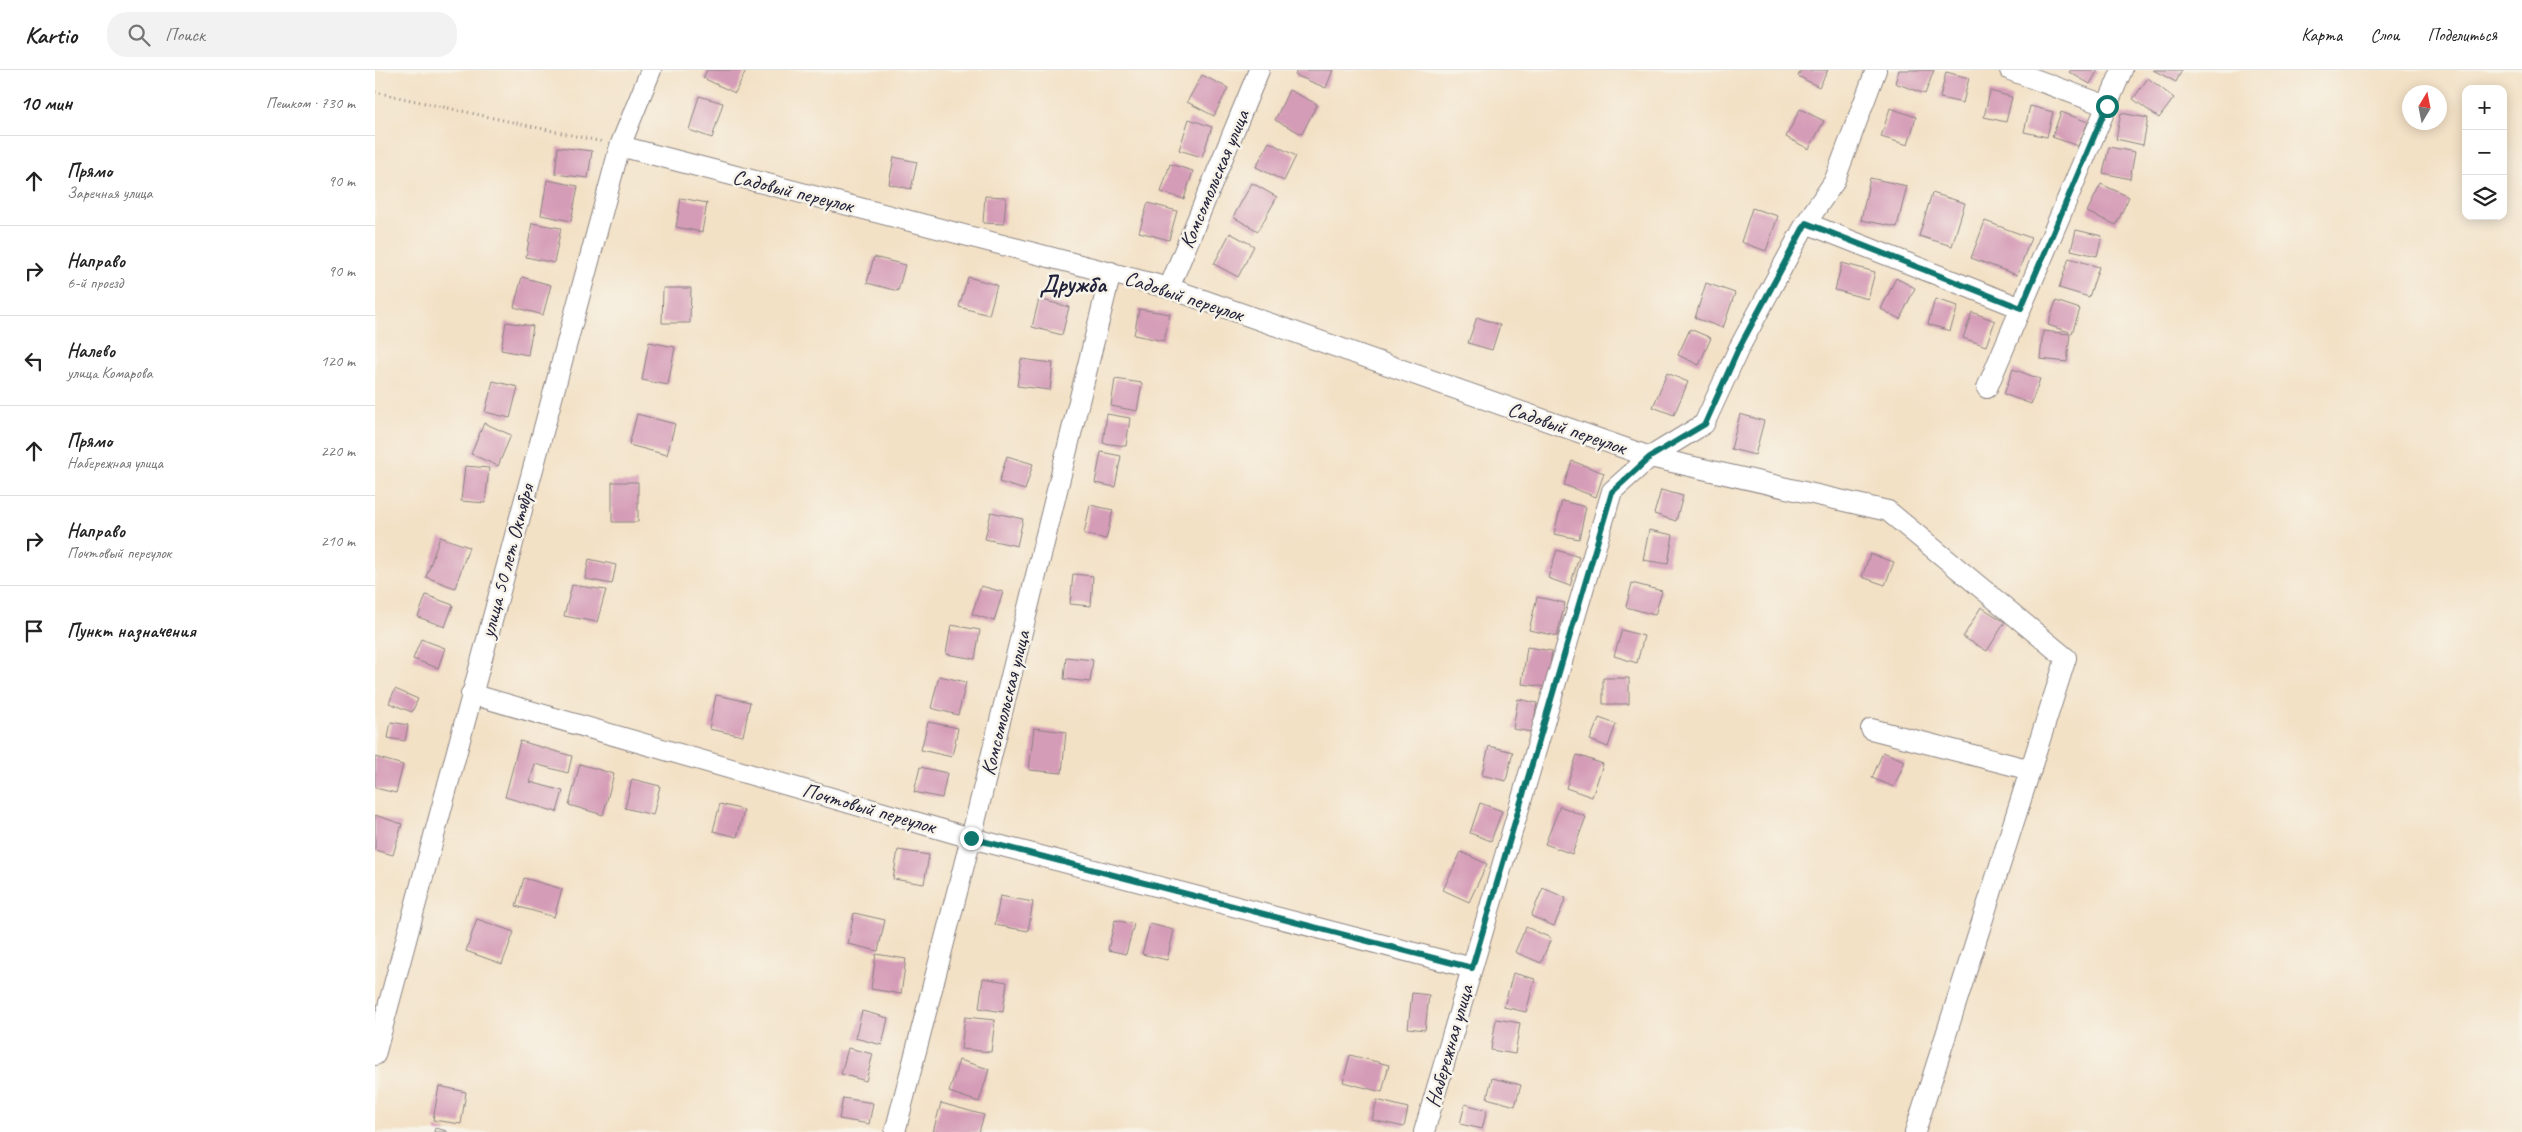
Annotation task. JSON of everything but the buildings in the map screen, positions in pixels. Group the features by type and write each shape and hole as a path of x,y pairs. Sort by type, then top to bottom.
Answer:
{"street":[{"name":"улица 50 лет Октября","path":"375,1055 620,146 651,70"},
{"name":"Комсомольская улица","path":"1169,288 1259,70"},
{"name":"Набережная улица","path":"1424,1132 1612,492 1650,457 1705,424 1739,348 1806,223 1835,182 1876,70"},
{"path":"2010,70 2107,106"},
{"path":"1987,388 2122,70"},
{"name":"Садовый переулок","path":"620,146 1169,288 1650,457 1887,511 2066,658 2031,770"},
{"path":"1806,223 2021,308"},
{"name":"Комсомольская улица","path":"895,1132 971,838 1111,272"},
{"name":"Почтовый переулок","path":"471,694 971,838 1472,968"},
{"path":"1871,729 2031,770 1915,1132"}],"path":[{"path":"375,92 620,146"}],"district":[{"name":"Дружба","path":"1073,284"}],"route":[{"path":"971,838 1472,968 1612,492 1650,457 1705,424 1739,348 1806,223 2021,308 2107,106"}]}
